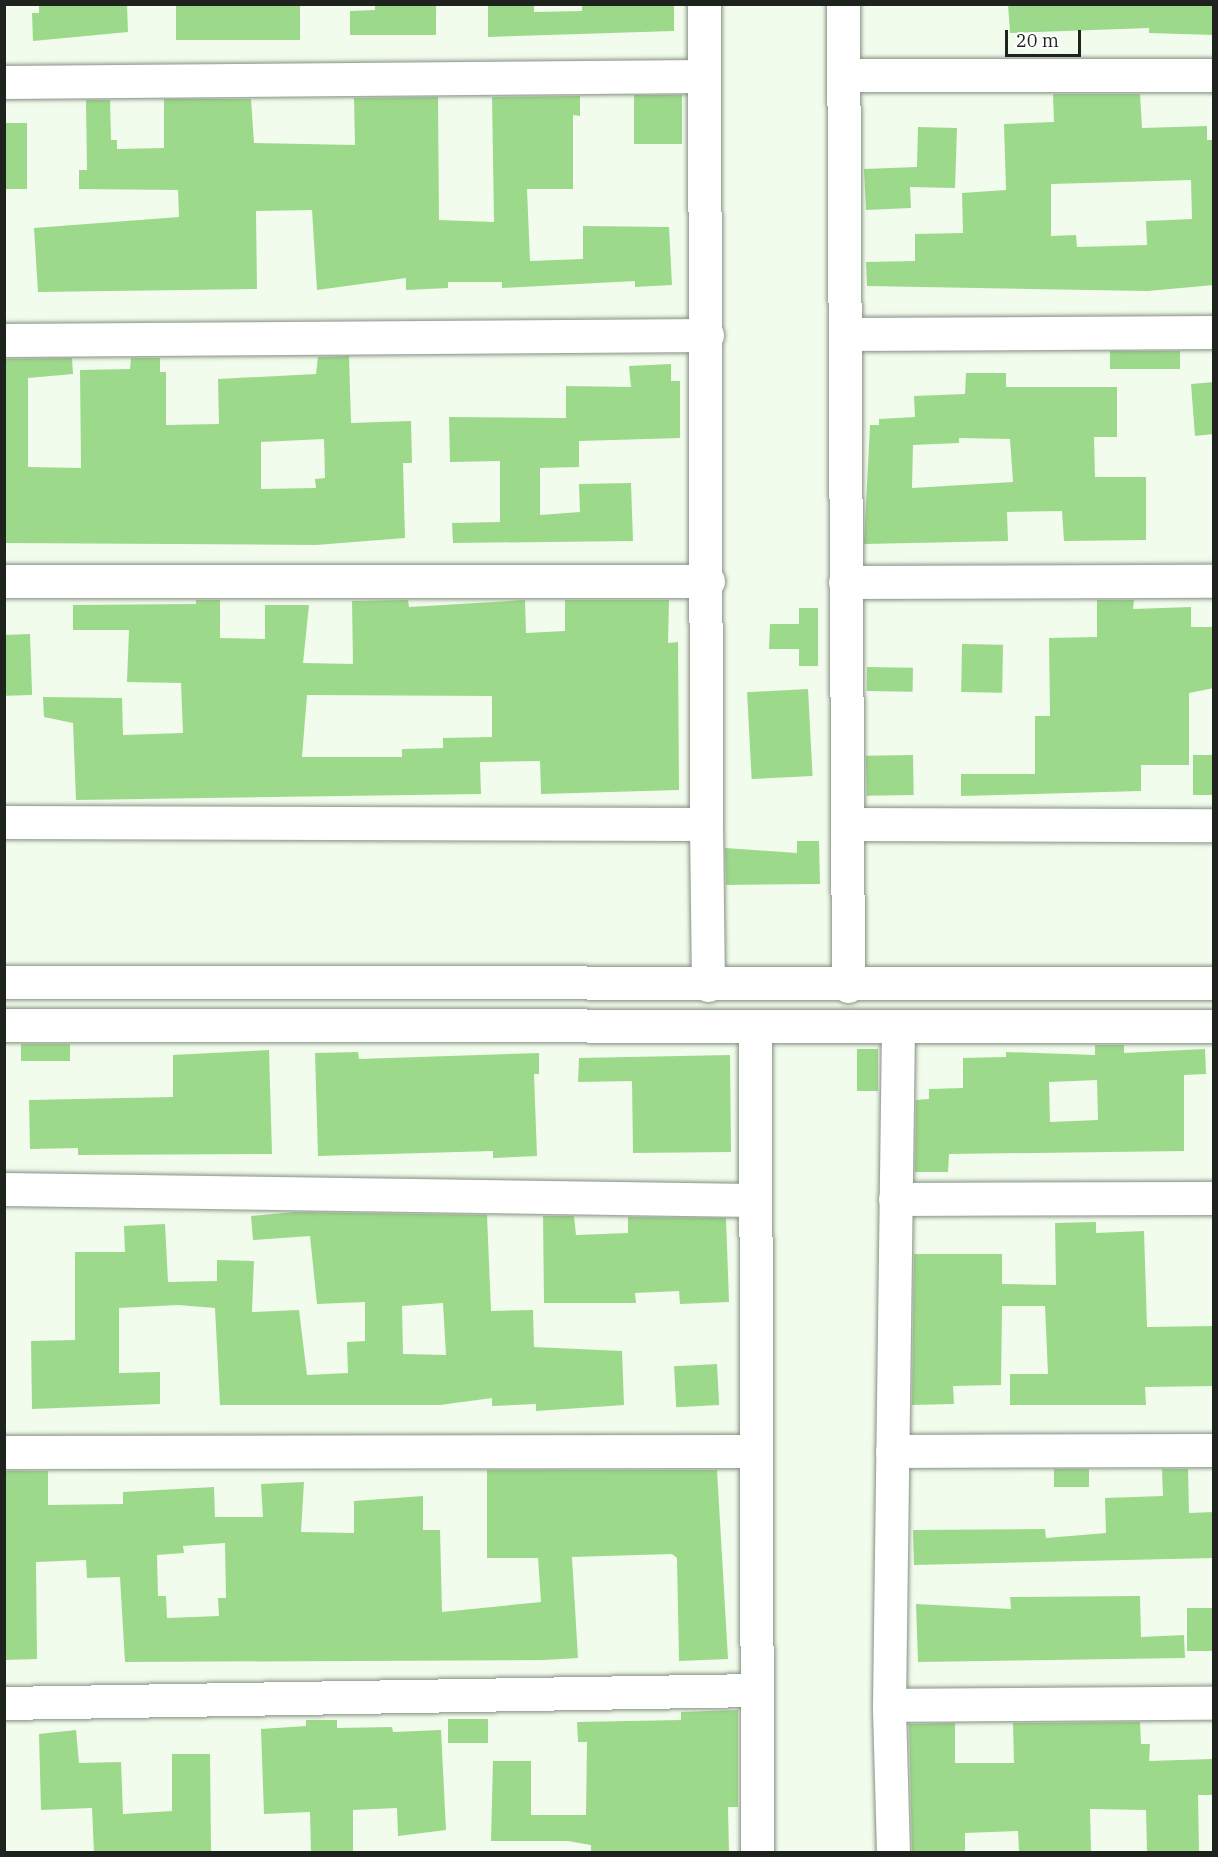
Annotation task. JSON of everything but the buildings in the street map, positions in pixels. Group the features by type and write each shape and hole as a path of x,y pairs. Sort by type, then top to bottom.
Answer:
{"street":[{"path":"704,4 708,985"},
{"path":"843,4 848,986"},
{"path":"844,75 1214,75"},
{"path":"4,82 704,76"},
{"path":"845,334 1214,332"},
{"path":"4,340 707,335"},
{"path":"4,581 708,581"},
{"path":"845,582 1214,581"},
{"path":"4,822 706,824"},
{"path":"848,824 1214,825"},
{"path":"4,982 848,986 1214,983"},
{"path":"956,985 957,1029"},
{"path":"4,1025 755,1029 1214,1026"},
{"path":"755,1029 754,1690 757,1852"},
{"path":"893,1852 889,1705 898,1029"},
{"path":"4,1189 754,1200"},
{"path":"895,1199 1214,1198"},
{"path":"892,1451 1214,1450"},
{"path":"4,1452 754,1451"},
{"path":"4,1703 754,1690"},
{"path":"889,1705 1214,1703"}]}
